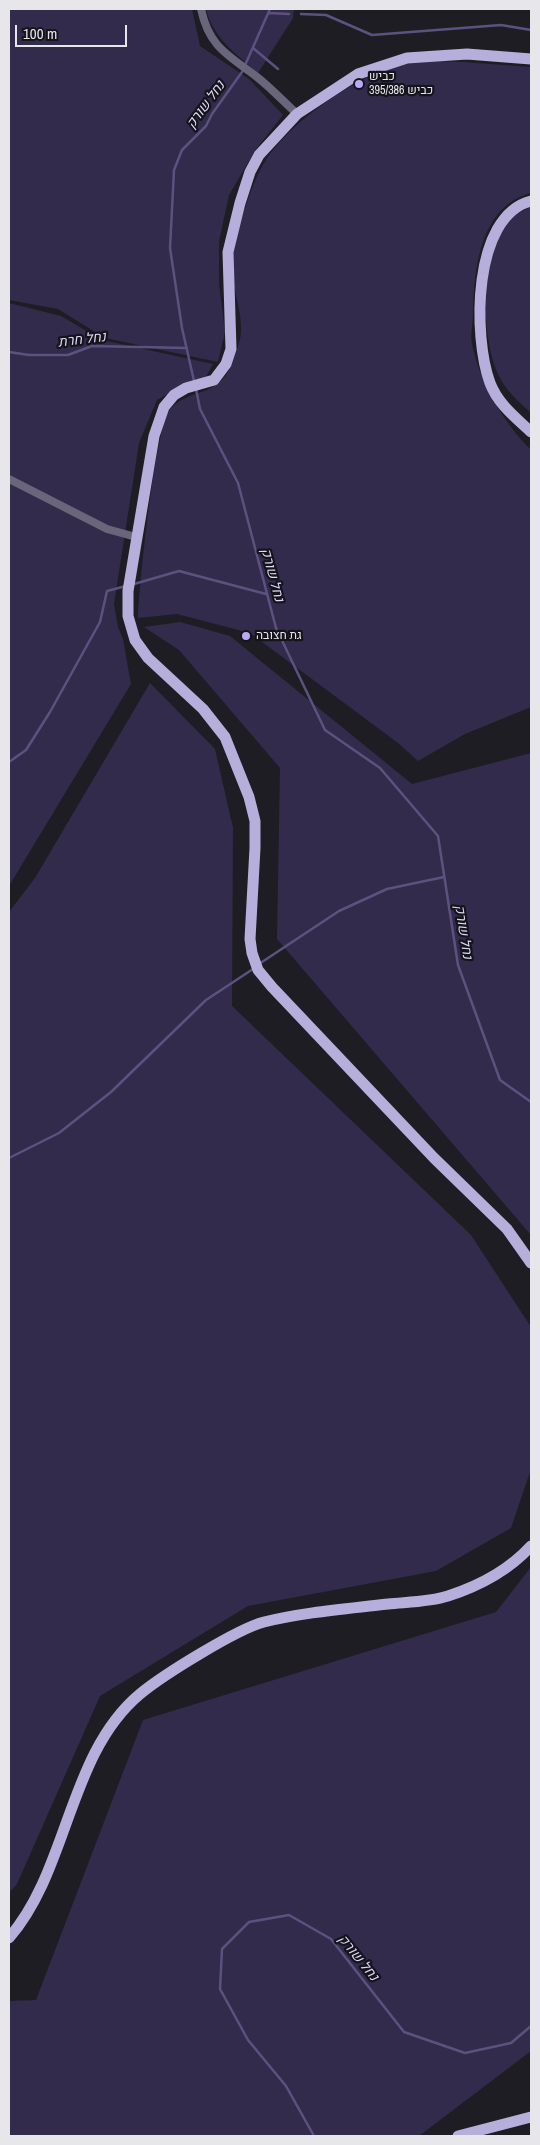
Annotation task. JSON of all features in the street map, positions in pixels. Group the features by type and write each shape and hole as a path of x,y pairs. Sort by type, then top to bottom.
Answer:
{"main road":[{"path":"531,58 467,54 407,58 358,74 297,114 259,155 250,172 228,252 231,349 219,375 208,384 186,388 174,395 161,413 154,436 128,591 128,616 135,640 148,658 204,709 225,737 249,797 254,822 255,848 250,939 252,954 258,970 298,1017 508,1230 531,1263"},
{"path":"531,201 522,203 504,219 489,245 481,288 480,323 485,363 498,401 531,432"},
{"path":"9,1938 17,1929 45,1877 99,1748 112,1724 140,1694 217,1645 262,1623 317,1612 446,1597 472,1587 501,1572 531,1546"},
{"path":"458,2136 531,2116"}],"street":[{"path":"201,9 207,33 212,40 238,64 258,78 297,114"},
{"path":"9,479 108,529 136,537"}],"shaded area":[{"path":"9,9 192,9 200,46 249,79 283,115 256,149 229,195 219,242 219,284 225,332 218,362 105,338 58,309 9,300"},
{"path":"206,9 294,9 293,18 258,73 226,45 214,29"},
{"path":"427,61 531,67 531,193 514,200 501,211 490,225 478,259 471,337 481,373 494,401 511,427 531,450 531,707 465,734 418,761 398,743 250,633 177,614 138,618 139,601 149,509 164,422 170,409 178,402 211,388 226,375 232,364 241,335 240,313 233,275 233,256 245,207 255,180 266,160 277,145 309,115 348,88 368,77 388,68 406,63"},
{"path":"531,207 531,413 509,391 499,376 488,339 486,294 488,272 493,251 501,233 511,218"},
{"path":"9,303 61,316 102,340 213,364 205,379 182,386 157,400 139,443 114,604 118,627 123,639 131,684 9,886"},
{"path":"180,622 230,636 412,784 531,753 531,1235 277,939 280,768 179,650 144,627"},
{"path":"150,683 215,749 233,828 232,1006 471,1235 531,1327 531,1469 511,1528 436,1571 248,1606 100,1696 17,1884 9,1893 9,912 35,878"},
{"path":"531,1567 531,2051 419,2136 9,2136 9,2001 36,2000 143,1720 496,1612"}],"waterway":[{"name":"נחל שורק","path":"194,381 182,328 170,248 174,170 182,150 206,126 212,114 242,72 270,9"},
{"path":"269,13 289,14"},
{"path":"301,14 326,15 372,35 501,25 531,30"},
{"path":"253,48 278,69"},
{"name":"נחל חרת","path":"9,352 29,355 68,355 92,346 187,348"},
{"name":"נחל שורק","path":"196,389 200,409 238,483 276,628 325,730 380,768 438,836 458,965 500,1080 531,1102"},
{"path":"134,584 179,571 266,594"},
{"path":"9,762 26,750 50,712 100,622 107,591 126,586"},
{"path":"259,964 339,911 387,889 444,877"},
{"path":"9,1158 59,1133 111,1092 206,1000 253,969"},
{"name":"נחל שורק","path":"314,2136 286,2086 248,2040 220,1989 222,1949 249,1922 289,1915 331,1939 404,2032 465,2053 511,2043 531,2026"}],"place":[{"name":"כביש 395/כביש 386","path":"359,84"},
{"name":"גת חצובה","path":"246,636"}]}
